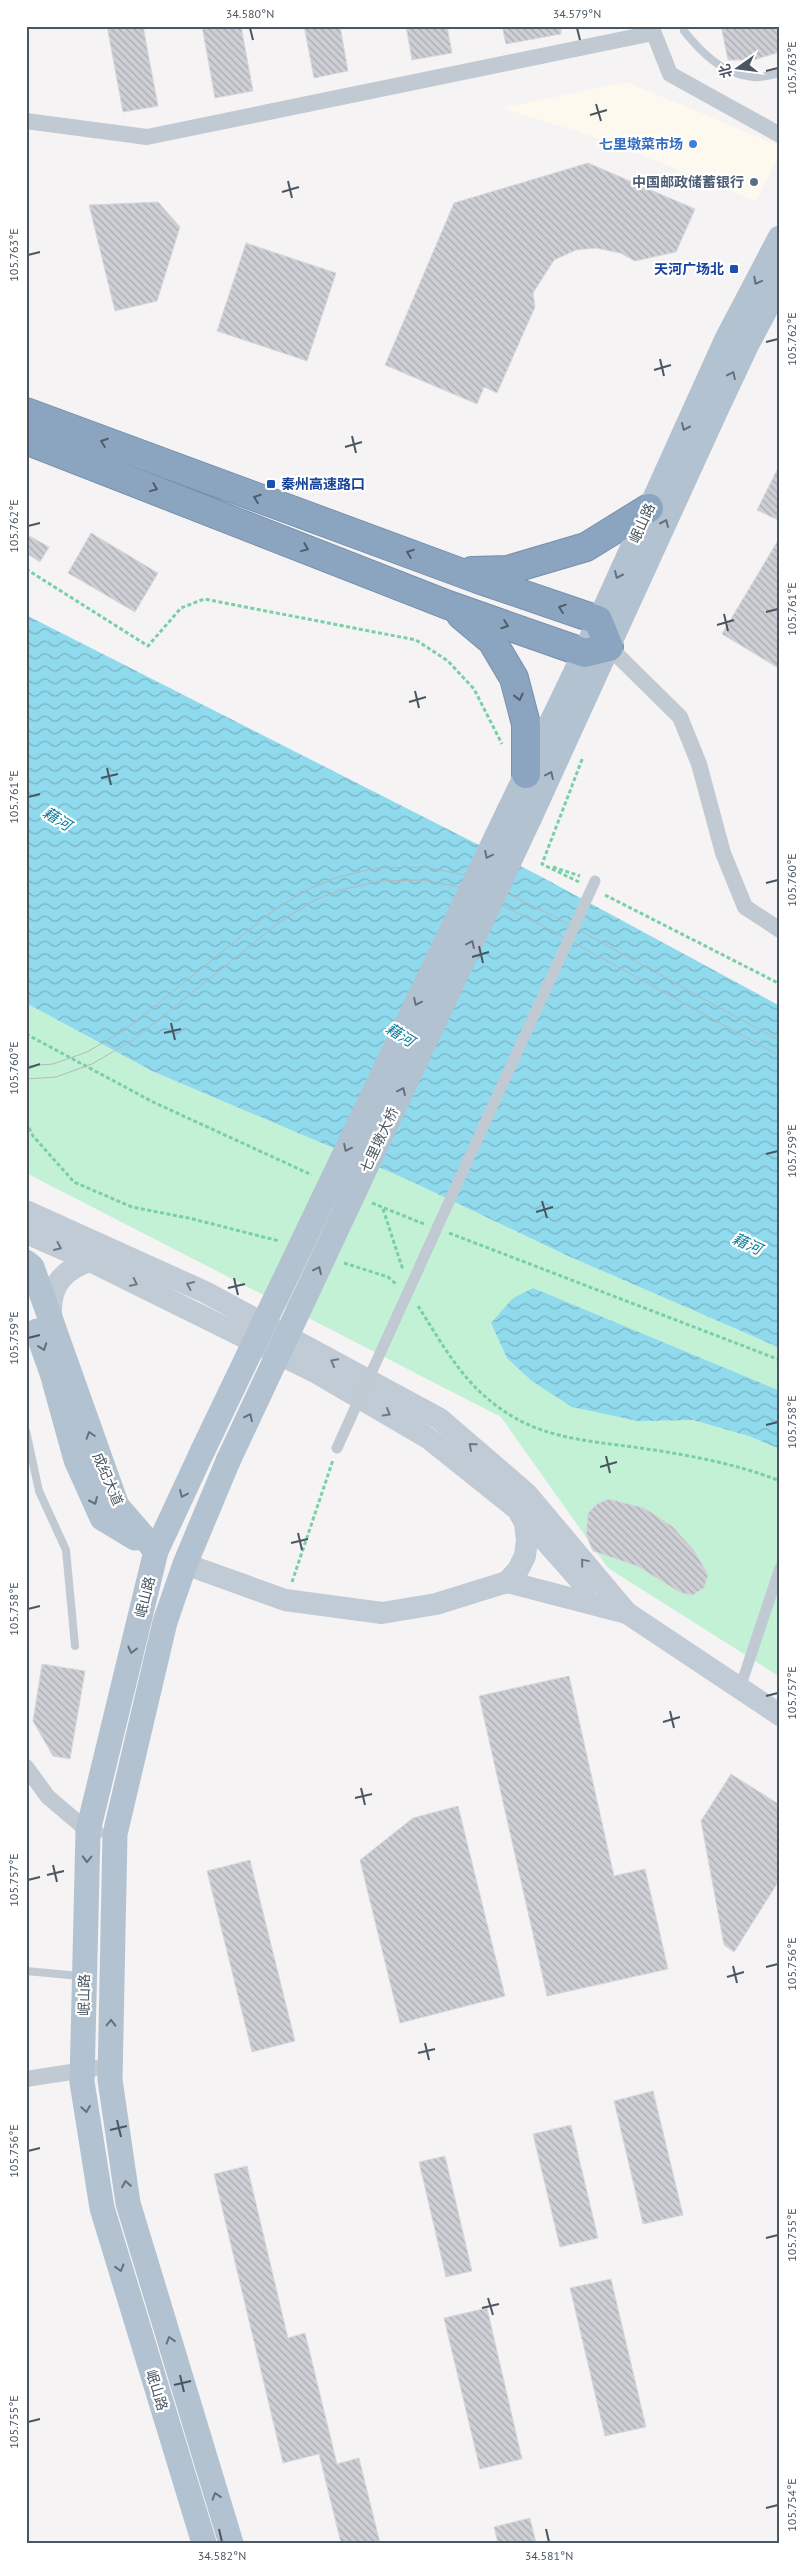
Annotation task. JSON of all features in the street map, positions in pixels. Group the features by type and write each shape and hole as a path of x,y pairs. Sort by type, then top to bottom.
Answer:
{"highway":[{"path":"26,412 460,572 598,620 597,650 448,605 26,440"},
{"path":"460,572 508,570 586,547 649,508"},
{"path":"448,605 492,641 514,678 526,724 526,774"}],"main road":[{"name":"岷山路","path":"598,620 727,338 780,238"},
{"name":"岷山路","path":"519,815 597,650 739,361 780,282"},
{"name":"岷山路","path":"519,815 526,774 597,650"},
{"name":"七里墩大桥","path":"203,1450 519,815"},
{"name":"七里墩大桥","path":"228,1461 519,815"},
{"path":"26,1210 205,1292 440,1419 527,1494 627,1613 780,1715"},
{"path":"26,1232 90,1261 326,1378 428,1438 517,1509 603,1607"},
{"path":"52,1322 51,1295 57,1283 65,1272 77,1265 90,1261"},
{"name":"成纪大道","path":"26,1262 32,1268 117,1506 156,1551"},
{"name":"成纪大道","path":"26,1301 52,1373 76,1460 102,1518 156,1551"},
{"name":"岷山路","path":"203,1450 156,1551 88,1831 82,2082 102,2208 204,2543"},
{"name":"岷山路","path":"228,1461 185,1564 165,1622 115,1834 110,2080 128,2203 230,2543"},
{"path":"507,1582 522,1563 527,1540 525,1524 517,1509"},
{"path":"185,1564 285,1600 382,1613 436,1604 507,1582 627,1613"}],"street":[{"path":"26,121 147,136 652,30 670,74 780,135"},
{"path":"597,650 680,717 699,764 723,853 745,907 780,930"},
{"path":"337,1448 592,886"},
{"path":"740,1688 780,1568"},
{"path":"26,1767 48,1797 88,1831 115,1834"},
{"path":"26,2079 110,2066"}],"lane":[{"path":"684,31 702,53 725,69 752,77 780,73"},
{"path":"26,1431 39,1491 66,1550 75,1646"},
{"path":"26,1970 85,1976"}],"path":[{"path":"26,569 148,646 181,608 204,599 416,640 448,661 474,689 504,750"},
{"path":"542,864 584,755"},
{"path":"542,864 592,886 780,984"},
{"path":"542,864 592,886"},
{"path":"26,1034 153,1102 321,1180"},
{"path":"365,1200 429,1226"},
{"path":"383,1208 404,1274"},
{"path":"448,1233 780,1360"},
{"path":"285,1600 337,1448"}],"shaded area":[{"name":"七里墩菜市场","path":"626,82 780,146 780,153 756,201 607,141 502,108"}],"green space":[{"path":"26,1003 152,1071 406,1179 568,1256 780,1348 780,1677 608,1568 501,1417 26,1173"}],"water":[{"name":"藉河","path":"26,615 538,875 780,1006 780,1348 568,1256 406,1179 152,1071 26,1003"},
{"path":"533,1288 780,1391 780,1449 749,1436 693,1420 638,1421 572,1407 532,1381 507,1358 491,1323 512,1299"}],"building":[{"path":"107,26 143,26 158,106 123,112"},
{"path":"202,26 241,26 253,91 215,98"},
{"path":"304,26 340,26 348,71 314,78"},
{"path":"406,26 447,26 452,53 412,60"},
{"path":"502,26 561,26 561,34 506,44"},
{"path":"721,26 780,26 780,52 753,60 728,60"},
{"path":"588,163 695,209 676,252 635,261 620,253 596,248 576,250 554,260 533,293 535,307 497,393 484,387 477,404 385,365 454,203"},
{"path":"158,202 180,227 157,301 115,311 89,205"},
{"path":"246,243 336,273 307,361 217,331"},
{"path":"780,464 780,521 757,510"},
{"path":"91,533 158,573 135,612 68,573"},
{"path":"26,534 49,547 40,562 26,553"},
{"path":"780,537 780,669 722,634"},
{"path":"609,1499 644,1508 672,1526 693,1549 705,1569 708,1575 704,1588 693,1595 681,1593 637,1566 593,1551 586,1535 588,1513 597,1504"},
{"path":"42,1664 85,1671 70,1759 53,1756 33,1721"},
{"path":"569,1676 614,1876 645,1869 668,1969 547,1996 479,1696"},
{"path":"731,1774 780,1805 780,1879 734,1952 724,1945 701,1821"},
{"path":"458,1806 505,1996 400,2023 360,1860 413,1818"},
{"path":"250,1860 295,2041 252,2052 207,1871"},
{"path":"653,2091 683,2215 643,2224 614,2101"},
{"path":"571,2125 598,2238 560,2247 533,2134"},
{"path":"445,2156 472,2271 446,2277 419,2162"},
{"path":"247,2166 288,2338 305,2333 337,2464 359,2458 380,2543 341,2543 319,2454 283,2463 214,2174"},
{"path":"611,2279 646,2427 605,2436 570,2288"},
{"path":"487,2308 522,2459 480,2469 444,2318"},
{"path":"530,2518 536,2543 498,2543 494,2527"}],"tram line":[{"path":"26,1066 53,1064 87,1052 125,1030 274,910 309,889 338,877 377,868 425,867 474,877 555,917 780,1041"},
{"path":"26,1079 56,1077 92,1064 133,1040 281,921 315,900 341,890 379,881 424,880 470,889 549,929 780,1056"}],"place":[{"name":"七里墩菜市场","path":"693,144"},
{"name":"中国邮政储蓄银行","path":"754,182"},
{"name":"天河广场北","path":"734,269"},
{"name":"秦州高速路口","path":"271,484"}]}
